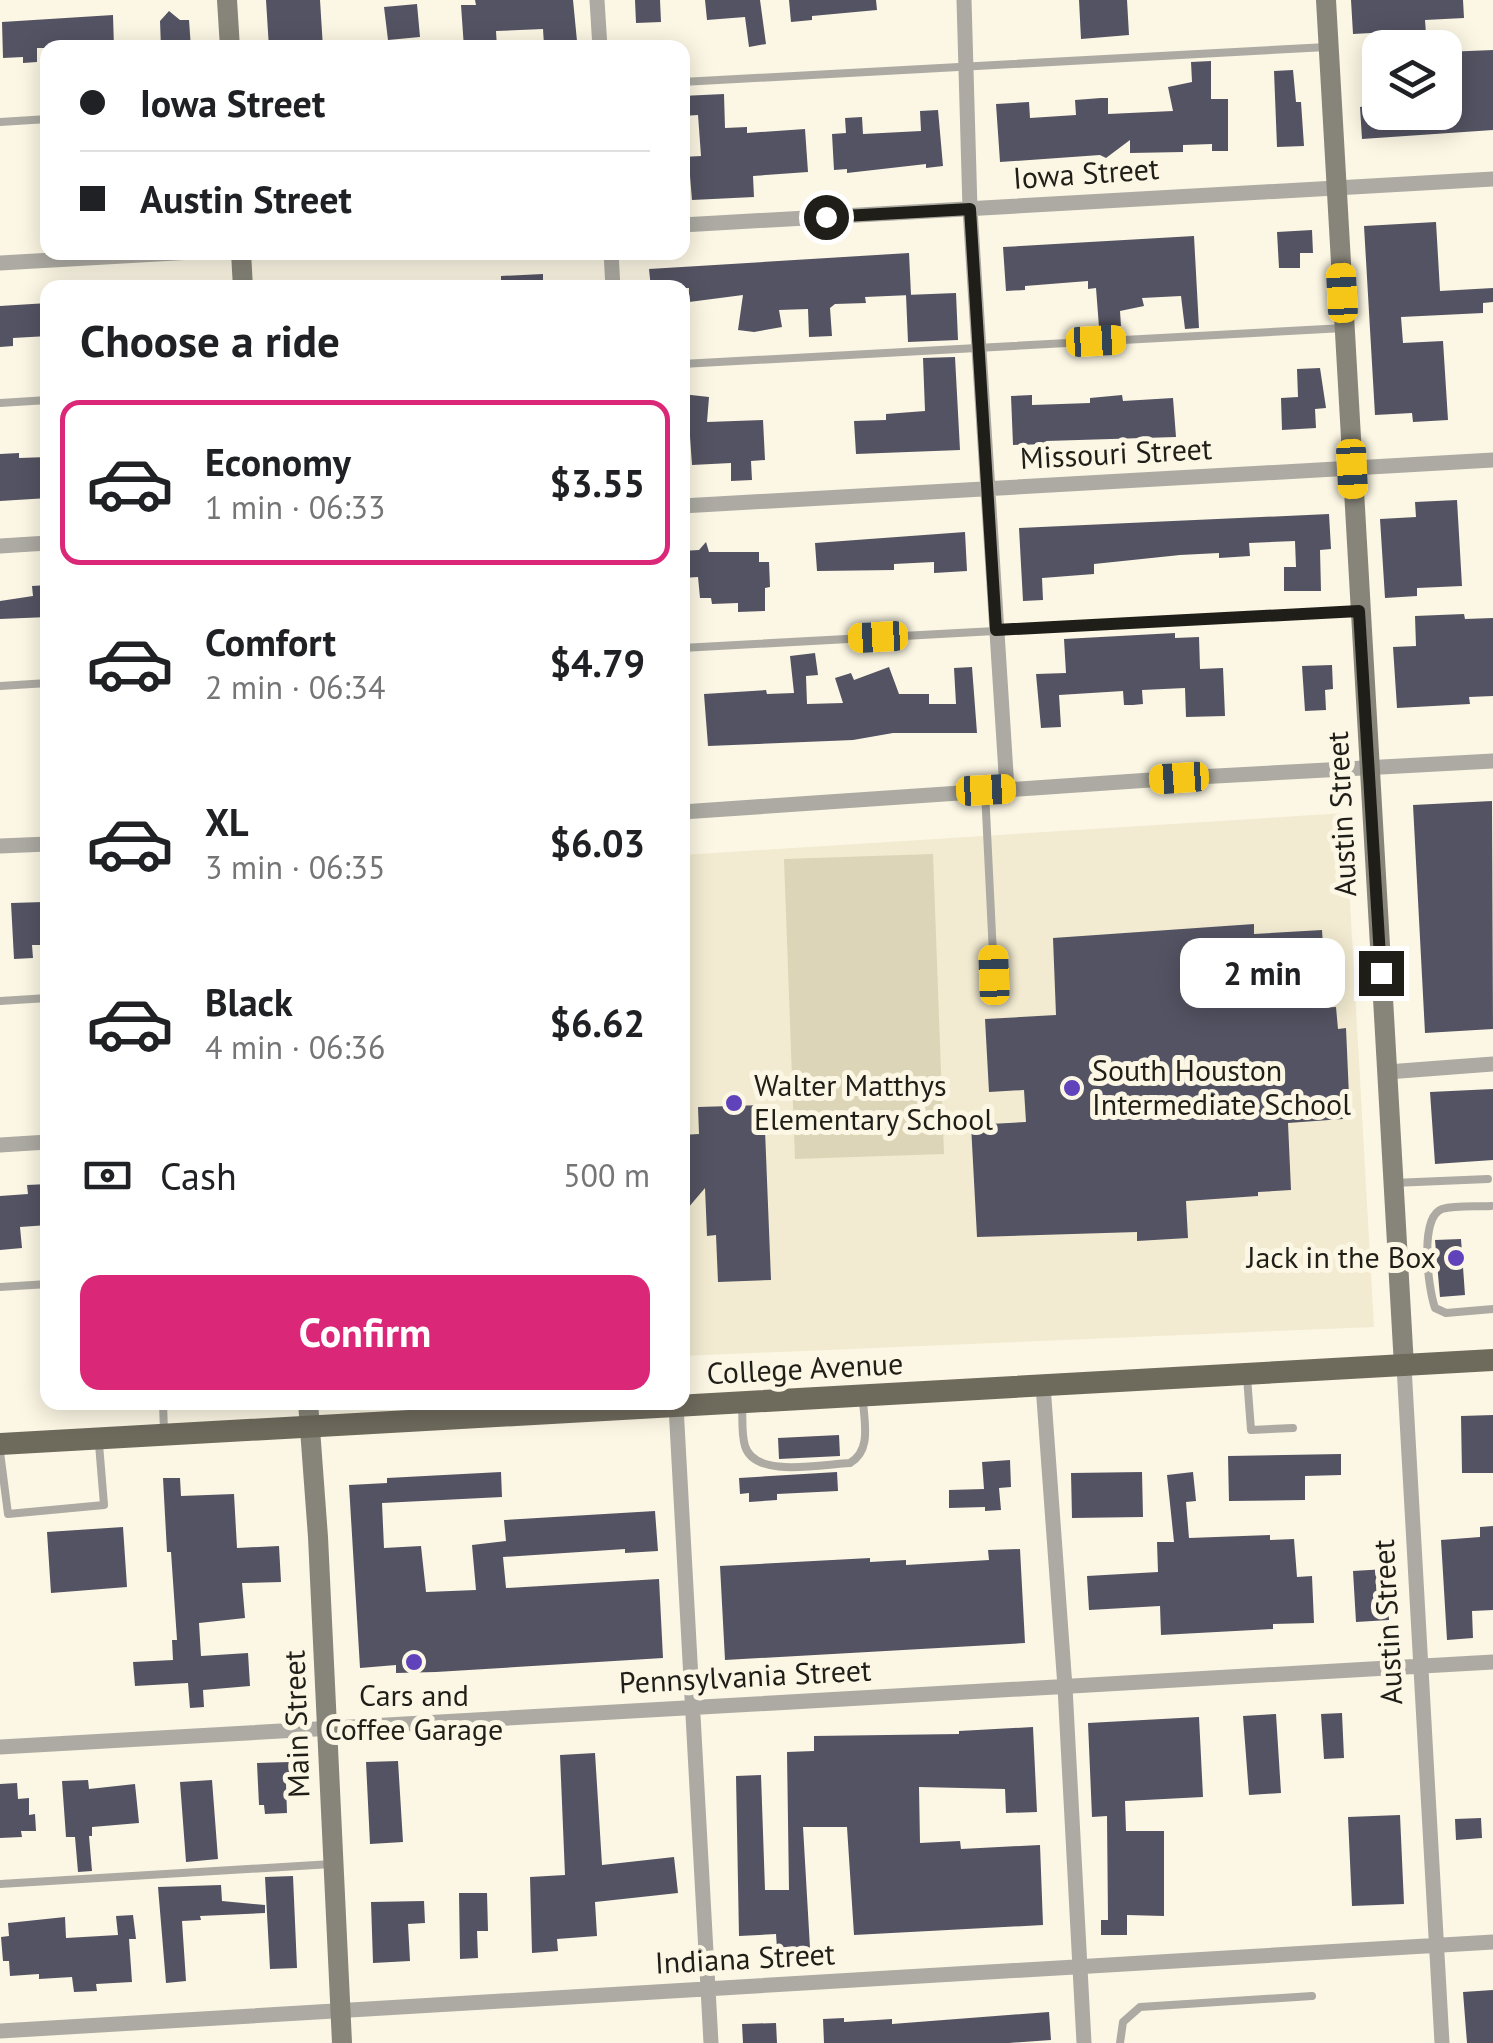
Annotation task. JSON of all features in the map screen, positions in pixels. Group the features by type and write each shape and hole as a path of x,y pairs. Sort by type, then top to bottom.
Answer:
{"main road":[{"name":"College Avenue","path":"690,1405 1493,1360"},
{"name":"College Avenue","path":"0,1448 603,1410"}],"street":[{"path":"227,0 230,40"},
{"path":"598,0 600,40"},
{"path":"964,0 970,209 1007,789"},
{"name":"Austin Street","path":"1326,0 1442,2043"},
{"name":"Iowa Street","path":"690,225 1493,178"},
{"path":"0,263 53,260"},
{"name":"Missouri Street","path":"690,506 1493,460"},
{"path":"0,546 40,544"},
{"path":"690,811 1493,761"},
{"path":"0,846 40,844"},
{"path":"1387,1072 1493,1064"},
{"path":"0,1144 40,1142"},
{"path":"1043,1385 1065,1687 1084,2043"},
{"name":"Main Street","path":"309,1410 342,2043"},
{"path":"676,1410 711,2043"},
{"name":"Pennsylvania Street","path":"0,1746 1493,1662"},
{"name":"Indiana Street","path":"0,2032 1493,1942"}],"lane":[{"path":"690,82 1328,47"},
{"path":"0,122 40,120"},
{"path":"690,364 1344,328"},
{"path":"0,403 40,400"},
{"path":"690,648 1359,611"},
{"path":"0,686 40,684"},
{"path":"986,790 994,975"},
{"path":"0,1000 40,998"},
{"path":"1393,1182 1488,1179"},
{"path":"1490,1206 1442,1209 1432,1215 1427,1225 1435,1308 1446,1312 1493,1309"},
{"path":"0,1287 40,1284"},
{"path":"1247,1374 1251,1430 1293,1428"},
{"path":"742,1402 745,1446 760,1464 768,1467 850,1463 860,1457 865,1445 862,1396"},
{"path":"163,1410 164,1436"},
{"path":"0,1448 8,1514 104,1505 99,1439"},
{"path":"0,1884 332,1864"},
{"path":"1120,2043 1123,2022 1140,2007 1312,1996"}],"shaded area":[{"name":"South Houston Intermediate School","path":"1345,813 1374,1327 690,1356 690,855"},
{"path":"933,854 944,1154 795,1159 784,859"}],"building":[{"path":"266,0 320,0 322,40 268,40"},
{"path":"475,0 573,0 577,40 544,40 543,29 496,31 497,40 463,40 461,5 476,5"},
{"path":"635,0 660,0 661,22 636,23"},
{"path":"705,0 760,0 766,44 749,47 745,17 707,20"},
{"path":"789,0 876,0 877,10 812,16 812,20 791,22"},
{"path":"1079,0 1127,0 1129,35 1081,39"},
{"path":"1351,0 1463,0 1464,18 1425,20 1426,30 1362,30 1362,34 1353,34"},
{"path":"417,4 420,37 388,40 384,7"},
{"path":"169,11 180,20 189,20 190,40 161,40 160,21"},
{"path":"113,15 114,40 40,40 37,62 23,63 23,57 3,58 2,22"},
{"path":"1493,50 1493,130 1362,139 1360,107 1362,107 1362,130 1462,130 1462,51"},
{"path":"1211,61 1211,99 1228,99 1228,151 1212,151 1212,144 1183,145 1183,152 1130,153 1130,140 1106,158 1100,155 1000,162 996,104 1029,102 1030,118 1076,115 1075,100 1101,98 1108,98 1108,114 1173,111 1168,87 1192,82 1191,62"},
{"path":"1293,70 1296,102 1301,102 1304,146 1277,147 1274,71"},
{"path":"724,94 725,128 747,127 747,133 805,129 808,172 753,176 754,197 692,200 690,157 701,156 698,115 690,116 690,96"},
{"path":"938,110 943,166 926,168 926,164 847,173 847,169 834,170 832,134 846,133 845,118 862,117 863,134 921,131 920,111"},
{"path":"1436,222 1440,291 1493,288 1493,302 1483,303 1483,313 1401,317 1403,343 1443,341 1448,420 1413,422 1412,413 1375,415 1364,226"},
{"path":"1312,230 1313,253 1300,253 1300,268 1279,268 1277,232"},
{"path":"1194,236 1199,328 1185,329 1181,296 1142,298 1144,306 1120,311 1121,326 1099,327 1096,288 1088,289 1088,281 1006,291 1003,247"},
{"path":"909,253 911,295 865,297 866,303 835,304 830,308 832,336 809,337 808,309 779,310 782,327 754,332 738,330 743,295 690,302 690,280 650,280 649,269"},
{"path":"543,274 543,280 501,280 501,276"},
{"path":"956,293 958,340 908,342 906,295"},
{"path":"40,304 40,336 13,338 13,346 0,347 0,306"},
{"path":"955,357 960,450 856,454 854,421 886,420 886,414 925,411 923,358"},
{"path":"1320,368 1326,408 1315,409 1316,428 1282,430 1281,398 1298,397 1297,369"},
{"path":"690,395 709,397 707,422 763,420 765,460 751,461 752,480 731,481 731,463 692,465"},
{"path":"1032,395 1032,405 1090,403 1090,398 1122,395 1123,401 1173,398 1176,437 1013,445 1011,396"},
{"path":"0,454 40,457 40,498 0,501"},
{"path":"1457,500 1462,586 1417,588 1417,596 1385,598 1380,519 1416,517 1415,502"},
{"path":"1329,514 1331,549 1320,550 1321,591 1284,591 1284,567 1296,567 1295,541 1249,543 1250,556 1180,555 1094,564 1094,574 1042,578 1043,600 1023,601 1019,528"},
{"path":"965,532 967,571 934,573 934,562 894,564 894,570 817,571 815,543"},
{"path":"706,542 709,552 759,552 759,562 769,562 770,587 765,588 765,611 738,612 738,603 712,604 711,598 700,598 698,577 690,578 690,551 699,550"},
{"path":"32,586 40,586 40,617 0,619 0,601 33,596"},
{"path":"1464,614 1465,619 1493,618 1493,696 1469,697 1470,704 1397,708 1393,647 1416,646 1415,616"},
{"path":"1175,633 1175,638 1199,637 1200,669 1223,668 1225,716 1186,717 1185,688 1142,690 1143,704 1133,705 1124,705 1123,691 1059,695 1061,727 1041,728 1036,674 1066,673 1064,639"},
{"path":"815,653 818,675 806,676 807,704 843,703 835,678 851,673 854,680 889,667 899,694 929,694 929,704 956,704 954,668 972,667 977,733 893,733 853,740 708,746 704,694 766,690 767,694 794,693 790,656"},
{"path":"1332,665 1333,689 1325,690 1326,710 1305,711 1302,666"},
{"path":"1492,801 1493,1029 1425,1033 1413,805"},
{"path":"40,902 40,945 32,945 33,958 14,959 11,903"},
{"path":"1254,924 1254,934 1322,930 1325,973 1315,974 1317,1008 1336,1007 1338,1029 1346,1028 1349,1096 1342,1096 1343,1119 1288,1123 1291,1190 1186,1201 1188,1238 1137,1241 1137,1232 977,1237 971,1125 1026,1122 1024,1090 989,1092 985,1019 1056,1015 1053,938"},
{"path":"1493,1089 1493,1160 1435,1164 1430,1092"},
{"path":"764,1105 771,1280 718,1282 716,1235 707,1236 705,1188 690,1206 690,1135 699,1134 698,1107"},
{"path":"40,1184 40,1226 20,1227 22,1248 0,1250 0,1196 28,1194 27,1185"},
{"path":"1461,1239 1465,1295 1440,1297 1435,1240"},
{"path":"1493,1415 1493,1473 1462,1473 1461,1416"},
{"path":"839,1435 840,1456 779,1459 778,1438"},
{"path":"1341,1454 1341,1475 1305,1476 1305,1500 1229,1501 1228,1456"},
{"path":"1010,1460 1011,1487 999,1488 1001,1510 949,1508 949,1490 984,1489 982,1462"},
{"path":"501,1472 502,1497 382,1503 384,1548 421,1546 426,1592 476,1590 472,1545 506,1541 504,1520 655,1511 658,1551 625,1553 625,1549 503,1557 506,1588 659,1579 663,1658 436,1672 396,1673 396,1665 360,1668 349,1485 387,1483 387,1478"},
{"path":"837,1472 838,1491 777,1494 777,1500 749,1502 749,1493 740,1494 739,1478"},
{"path":"1142,1472 1143,1517 1072,1518 1071,1473"},
{"path":"1193,1472 1196,1501 1186,1502 1189,1538 1270,1535 1270,1540 1294,1539 1297,1577 1312,1576 1314,1623 1161,1635 1160,1606 1089,1610 1087,1576 1158,1572 1157,1542 1174,1542 1167,1475"},
{"path":"163,1478 180,1478 181,1496 234,1494 237,1548 279,1546 281,1582 242,1583 245,1618 199,1623 201,1656 248,1653 250,1686 203,1690 204,1707 190,1708 188,1683 135,1686 133,1662 173,1660 172,1640 177,1640"},
{"path":"1493,1526 1493,1610 1472,1611 1473,1638 1447,1640 1441,1540 1480,1537 1480,1527"},
{"path":"123,1527 127,1587 51,1593 47,1532"},
{"path":"1020,1549 1025,1643 725,1660 720,1566 870,1558 870,1562 906,1560 906,1565 989,1560 988,1550"},
{"path":"1386,1569 1389,1620 1356,1622 1353,1571"},
{"path":"1342,1713 1344,1758 1324,1759 1321,1714"},
{"path":"1276,1714 1281,1793 1249,1795 1243,1716"},
{"path":"1199,1717 1203,1797 1125,1801 1126,1831 1164,1831 1164,1916 1127,1915 1127,1935 1101,1935 1101,1920 1108,1920 1107,1816 1092,1817 1088,1723"},
{"path":"1033,1727 1037,1812 1006,1813 1005,1789 919,1787 920,1843 960,1841 961,1849 1040,1845 1043,1925 854,1935 847,1827 803,1827 810,1948 777,1949 776,1934 739,1936 736,1776 761,1775 765,1890 789,1890 787,1752 814,1751 814,1736 959,1734"},
{"path":"595,1753 602,1865 674,1857 678,1893 595,1902 597,1936 557,1939 558,1951 532,1953 530,1877 565,1875 560,1755"},
{"path":"398,1761 403,1842 370,1844 366,1762"},
{"path":"290,1762 287,1813 265,1814 264,1805 259,1805 257,1763"},
{"path":"88,1780 89,1789 135,1784 139,1823 92,1827 92,1871 78,1872 75,1837 66,1837 62,1781"},
{"path":"212,1780 218,1859 186,1862 180,1782"},
{"path":"17,1783 18,1799 29,1798 29,1815 35,1814 36,1831 21,1831 22,1837 0,1838 0,1784"},
{"path":"1400,1815 1404,1904 1352,1906 1348,1817"},
{"path":"1481,1818 1482,1838 1456,1840 1455,1819"},
{"path":"293,1876 297,1968 270,1969 265,1877"},
{"path":"221,1885 222,1901 265,1905 265,1913 200,1916 201,1920 182,1921 186,1981 166,1983 158,1887"},
{"path":"459,1893 487,1893 488,1931 477,1931 478,1958 460,1959"},
{"path":"424,1901 425,1923 408,1924 410,1961 373,1963 371,1902"},
{"path":"133,1915 136,1939 129,1939 132,1982 96,1984 97,1991 74,1992 72,1977 10,1976 9,1961 3,1961 1,1937 9,1936 8,1923 65,1917 66,1938 118,1935 116,1916"},
{"path":"1493,1990 1493,2043 1467,2043 1463,1992"},
{"path":"1049,2012 1051,2040 824,2043 823,2019 892,2019 892,2024"},
{"path":"776,2023 777,2043 743,2043 742,2024"}],"place":[{"name":"South Houston Intermediate School","path":"1072,1088"},
{"name":"Walter Matthys Elementary School","path":"734,1103"},
{"name":"Jack in the Box","path":"1456,1258"},
{"name":"Cars and Coffee Garage","path":"414,1662"}],"route":[{"path":"826,217 970,209 996,630 1359,611 1381,973"}]}
